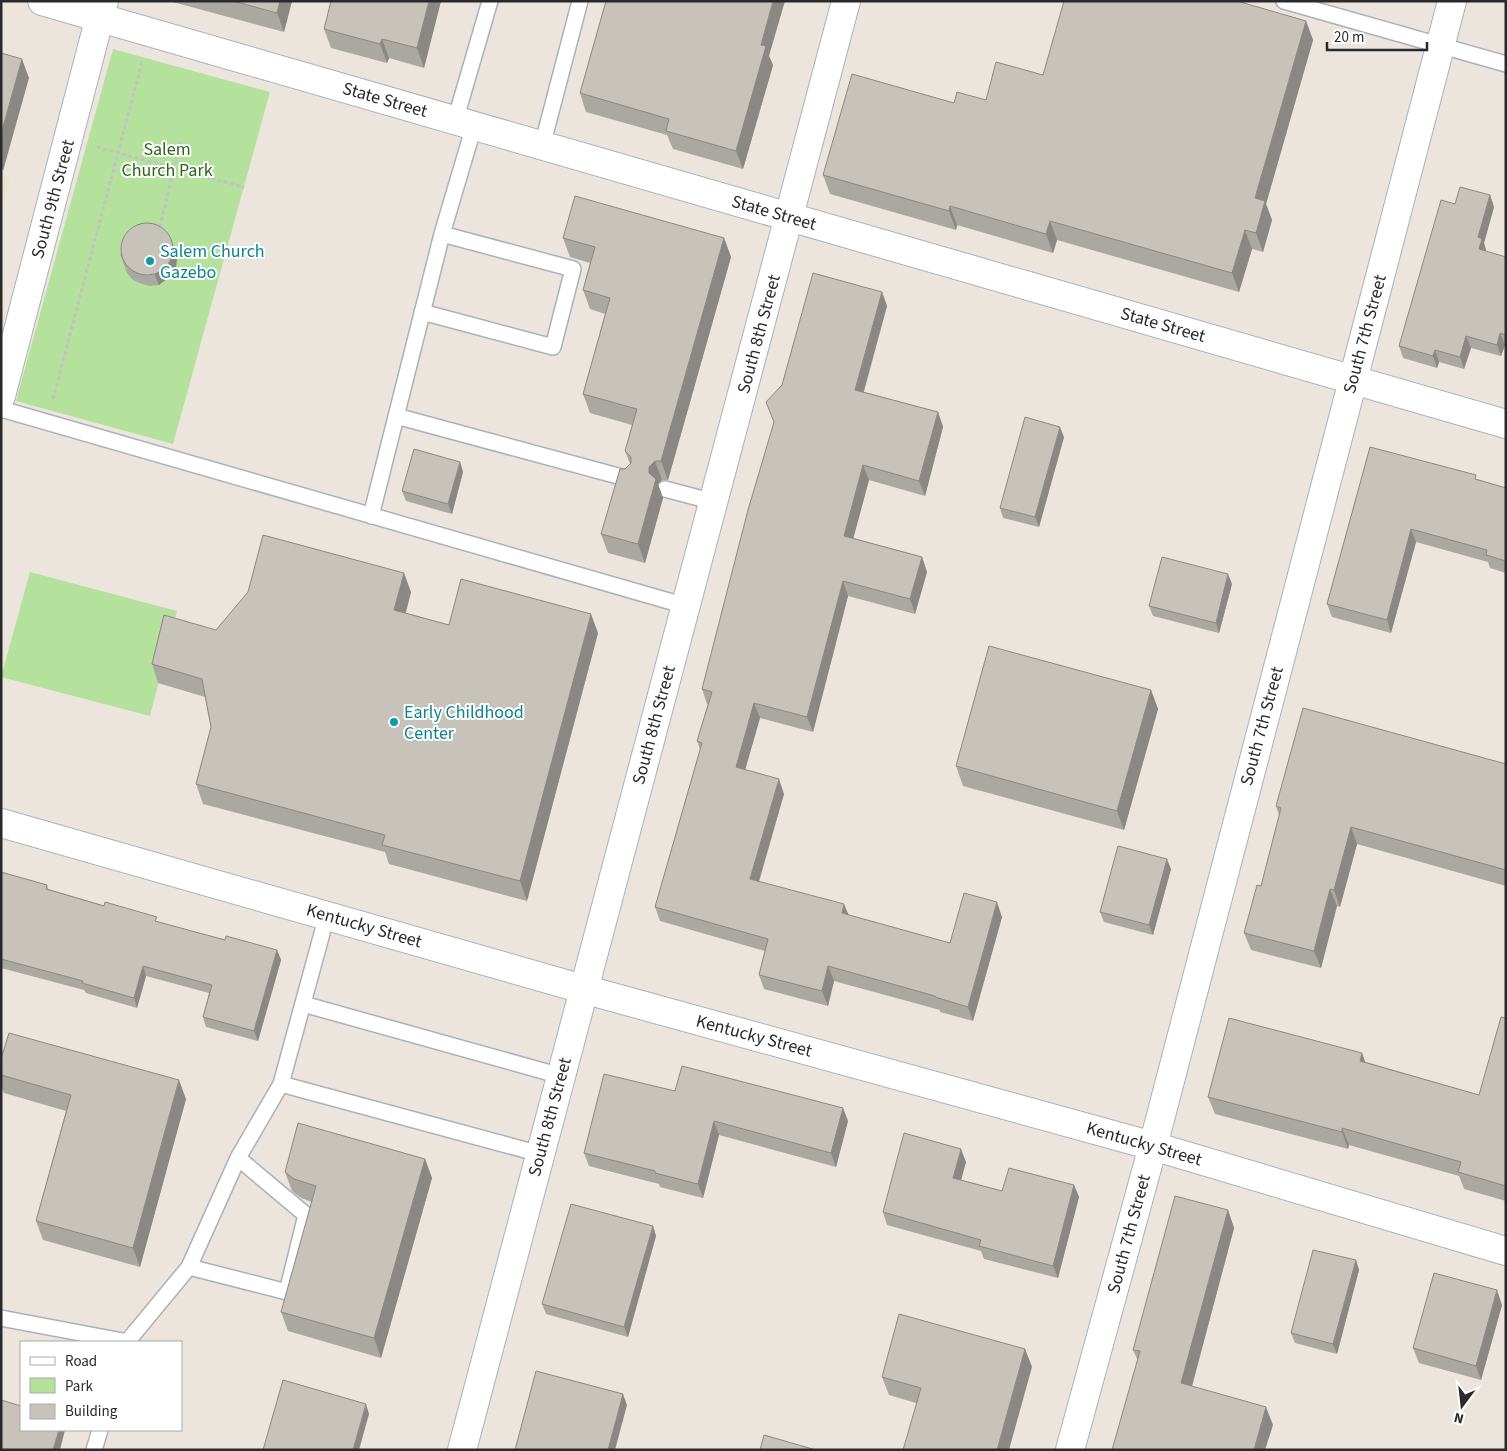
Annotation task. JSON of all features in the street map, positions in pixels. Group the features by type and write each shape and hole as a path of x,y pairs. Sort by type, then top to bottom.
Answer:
{"street":[{"name":"State Street","path":"42,1 102,10 150,33 1506,424"},
{"name":"South 8th Street","path":"462,1450 846,1"},
{"name":"South 7th Street","path":"1070,1450 1153,1146 1452,1"},
{"name":"South 9th Street","path":"1,396 102,10"},
{"name":"Kentucky Street","path":"1,823 583,989 1153,1146 1506,1251"}],"lane":[{"path":"371,516 442,234 490,1"},
{"path":"542,146 580,1"},
{"path":"1284,1 1506,64"},
{"path":"422,312 553,347 571,278 573,269 442,234"},
{"path":"1,409 686,606"},
{"path":"396,416 629,479"},
{"path":"665,489 714,502"},
{"path":"129,1341 189,1267 238,1158 281,1084 327,915"},
{"path":"303,1004 560,1076"},
{"path":"281,1084 540,1154"},
{"path":"189,1267 287,1292 306,1215 238,1158"},
{"path":"1,1318 123,1341"},
{"path":"94,1450 100,1431"}],"path":[{"path":"47,422 150,33"},
{"path":"68,140 244,187"},
{"path":"158,234 180,142"}],"shaded area":[{"path":"1,176 10,178 1,211"}],"green space":[{"name":"Salem Church Park","path":"113,49 270,92 173,444 16,401"},
{"path":"30,572 177,611 150,716 1,677"}],"building":[{"path":"233,1 280,1 277,13"},
{"path":"331,1 429,1 417,48 382,39 380,44 324,29"},
{"path":"606,1 773,1 761,45 766,46 736,151 666,131 669,119 580,93"},
{"path":"1064,1 1237,1 1306,21 1255,198 1265,201 1256,233 1245,230 1232,273 1050,221 1046,234 950,206 949,211 823,175 852,74 954,103 957,92 986,100 996,62 1043,75"},
{"path":"1,53 22,59 1,134"},
{"path":"1460,187 1490,195 1478,237 1482,239 1479,249 1506,257 1506,335 1500,333 1497,345 1466,336 1460,357 1435,350 1433,356 1399,346 1441,200 1455,204"},
{"path":"575,196 724,238 661,461 655,461 649,467 649,473 656,479 638,544 601,534 620,469 625,469 631,463 631,457 625,451 637,409 583,394 610,298 583,290 595,247 563,238"},
{"name":"Salem Church Gazebo","path":"142,223 152,223 166,230 173,244 173,254 166,268 152,275 142,275 132,271 125,264 121,254 121,244 125,234 132,227"},
{"path":"813,273 882,292 855,390 938,412 919,481 863,465 844,536 922,557 910,599 843,581 807,717 754,703 736,767 779,779 750,879 844,904 842,913 950,943 964,893 997,902 968,1007 828,966 822,991 759,975 768,939 655,907 702,743 697,741 712,692 702,689 748,510 774,422 766,402 782,385"},
{"path":"1025,417 1060,427 1035,517 1000,508"},
{"path":"1370,447 1476,475 1475,479 1506,488 1506,561 1486,555 1487,550 1411,529 1387,620 1327,604"},
{"path":"414,449 460,462 448,504 402,491"},
{"name":"Early Childhood Center","path":"263,535 404,573 394,610 449,625 461,579 591,614 520,881 382,845 385,835 196,784 211,727 202,679 152,664 164,615 216,630 248,592"},
{"path":"1162,557 1228,574 1216,623 1149,606"},
{"path":"989,646 1151,690 1117,811 956,766"},
{"path":"1303,708 1506,764 1506,870 1351,827 1334,890 1330,889 1314,951 1244,933 1257,885 1261,886 1281,808 1276,806"},
{"path":"1118,846 1167,859 1149,925 1100,912"},
{"path":"1,872 47,885 46,889 104,906 105,902 157,917 155,921 225,940 226,936 277,950 254,1031 203,1017 212,985 143,966 134,998 82,983 83,981 1,959"},
{"path":"1501,1017 1506,1018 1506,1186 1458,1172 1461,1162 1342,1128 1342,1132 1208,1097 1229,1018 1362,1053 1360,1061 1479,1095"},
{"path":"9,1033 179,1080 133,1248 36,1221 71,1095 1,1075 1,1059"},
{"path":"682,1066 843,1108 831,1153 714,1121 698,1184 584,1153 604,1074 675,1091"},
{"path":"298,1123 425,1159 374,1338 281,1312 316,1186 294,1179 285,1172"},
{"path":"904,1133 961,1149 953,1178 1002,1191 1009,1168 1074,1185 1053,1266 979,1246 981,1240 883,1212"},
{"path":"1175,1196 1228,1210 1181,1383 1266,1407 1254,1450 1112,1450 1140,1351 1133,1350"},
{"path":"571,1204 653,1226 624,1327 542,1304"},
{"path":"1313,1250 1356,1260 1333,1344 1291,1333"},
{"path":"1434,1273 1497,1290 1476,1366 1413,1348"},
{"path":"899,1314 1025,1349 997,1450 903,1450 921,1388 882,1377"},
{"path":"536,1371 623,1394 608,1450 515,1450"},
{"path":"283,1380 366,1404 353,1450 263,1450"},
{"path":"1,1400 20,1406 20,1431 59,1431 53,1450 1,1450"},
{"path":"764,1435 816,1450 760,1450"}],"place":[{"name":"Salem Church Gazebo","path":"150,261"},
{"name":"Early Childhood Center","path":"394,722"}]}
